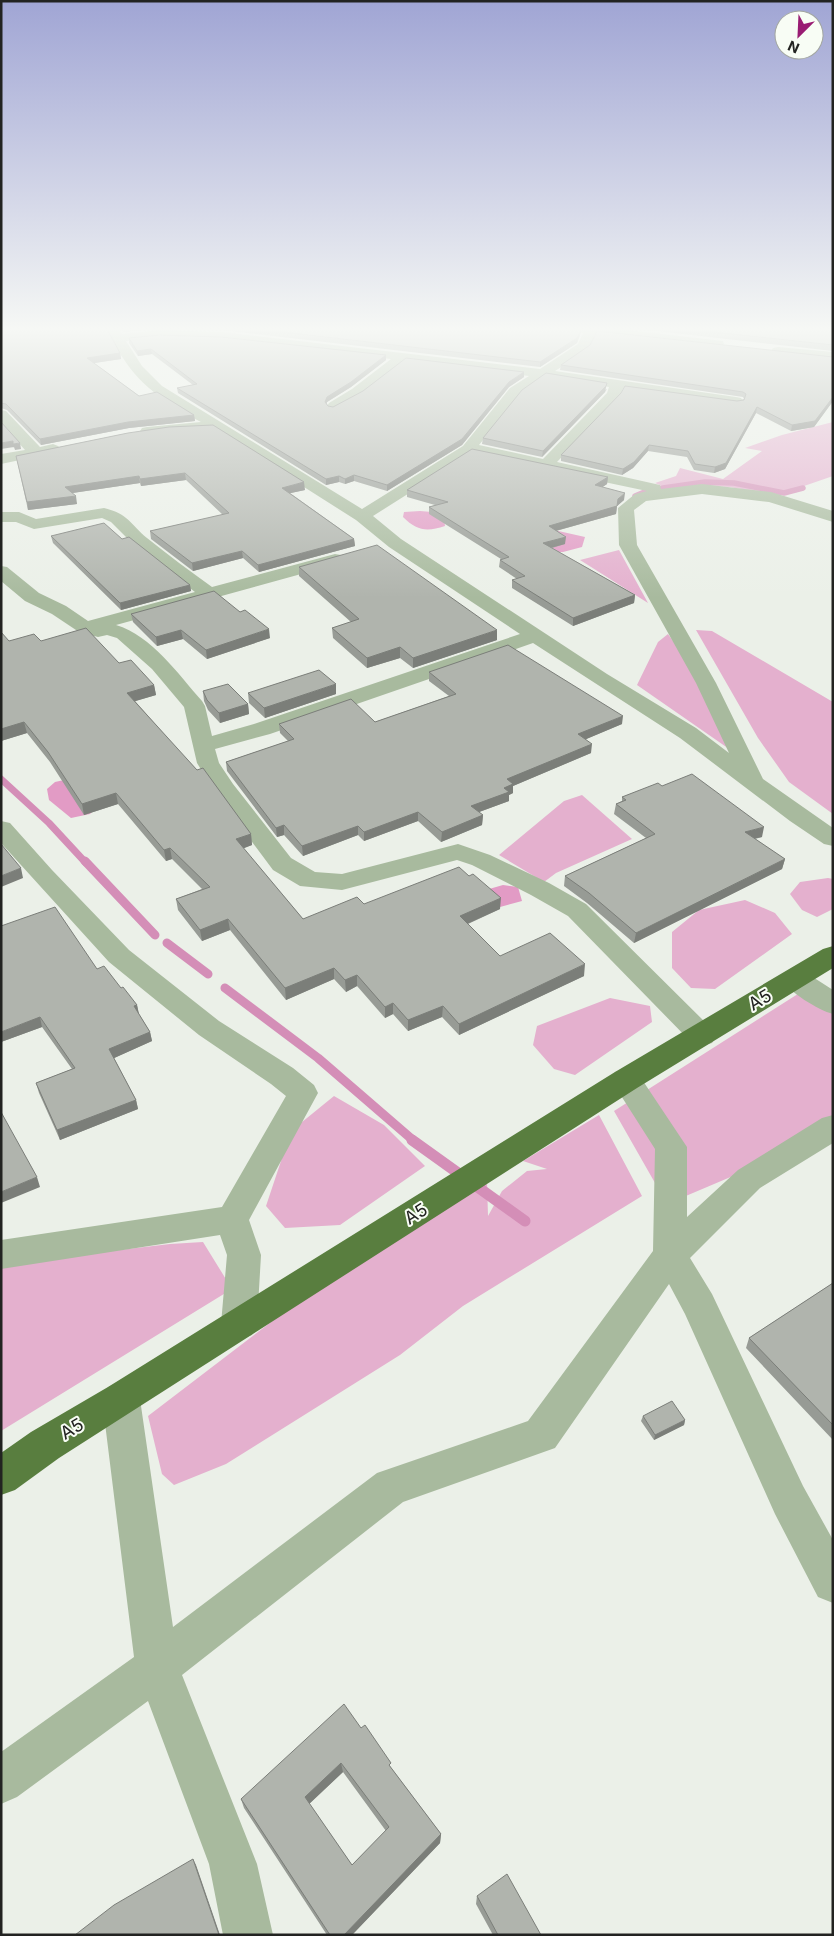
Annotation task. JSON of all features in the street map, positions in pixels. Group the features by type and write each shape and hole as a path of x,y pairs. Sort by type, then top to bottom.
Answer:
{"highway":[{"name":"A5","path":"1,1476 45,1445 121,1400 626,1080 702,1036 833,955"}],"street":[{"path":"4,417 36,452"},
{"path":"203,417 362,516 396,543 688,733 798,816 833,839"},
{"path":"362,516 468,450 494,417"},
{"path":"546,465 592,417"},
{"path":"129,434 170,428 218,425"},
{"path":"1,459 73,445"},
{"path":"468,450 481,450 654,488"},
{"path":"754,782 706,683 628,545 626,508 641,497 702,490 771,497 833,518"},
{"path":"1,517 19,517 34,524 104,513 117,518 139,540 209,594"},
{"path":"377,548 396,543"},
{"path":"86,628 349,556"},
{"path":"1,571 32,598 59,610 86,628 98,631 108,629 124,634 159,665 194,706 208,763 223,787 282,864 309,880 342,882 458,852 481,860 540,889 577,910 702,1036"},
{"path":"203,746 262,728 536,635"},
{"path":"1,828 43,876 119,956 209,1028 303,1092 283,1131 232,1219 244,1254 239,1324"},
{"path":"795,979 833,1004"},
{"path":"626,1080 671,1147 670,1255 699,1305 789,1500 833,1582"},
{"path":"1,1781 157,1666 391,1487 542,1435 670,1255 749,1179 833,1127"},
{"path":"1,1256 232,1219"},
{"path":"121,1400 157,1666 233,1864 248,1935"}],"shaded area":[{"path":"833,422 833,476 778,495 729,487 707,486 672,490 655,483 676,476 680,468 723,479 762,451 745,448 782,435"},
{"path":"404,512 432,512 444,518 445,526 433,529 418,528 403,517"},
{"path":"554,530 585,537 582,547 563,552 537,552"},
{"path":"619,550 648,603 580,560"},
{"path":"696,630 712,631 833,702 833,814 789,782 758,738"},
{"path":"668,634 693,669 745,760 637,685 658,642"},
{"path":"73,778 104,800 90,814 71,818 49,800 47,789 55,782"},
{"path":"582,795 632,839 556,873 544,882 499,855 564,801"},
{"path":"833,879 833,909 817,917 802,910 790,894 800,882"},
{"path":"503,885 518,887 522,901 482,912 451,900"},
{"path":"745,900 775,913 792,934 715,989 691,988 672,968 672,932 699,910"},
{"path":"801,992 833,1013 833,1117 740,1173 667,1204 614,1111"},
{"path":"610,998 650,1006 652,1022 575,1075 554,1069 533,1045 537,1026"},
{"path":"334,1096 384,1125 425,1166 340,1225 285,1228 266,1206 291,1131"},
{"path":"599,1115 642,1196 463,1306 400,1355 226,1464 174,1485 162,1474 148,1416 275,1319 487,1182 488,1216 502,1191 527,1171 547,1169 523,1161"},
{"path":"203,1242 232,1289 1,1431 1,1264 170,1244"}],"building":[{"path":"19,417 172,417 128,422 40,439"},
{"path":"225,417 480,417 462,439 387,485 354,475 345,479 339,476 326,479"},
{"path":"500,417 576,417 543,451 483,438"},
{"path":"597,417 751,417 726,463 715,467 695,464 688,451 649,445 634,462 623,469 561,455"},
{"path":"777,417 818,417 815,421 792,425"},
{"path":"1,422 20,443 13,444 13,441 1,443"},
{"path":"213,425 304,482 282,488 354,539 258,565 242,551 192,563 150,531 229,513 185,473 140,479 139,476 65,487 76,496 27,502 16,456 128,433 169,427"},
{"path":"472,449 608,477 595,485 625,493 618,499 617,506 549,526 566,537 543,543 635,595 573,618 512,580 525,576 500,560 509,557 429,507 448,502 407,490"},
{"path":"104,523 122,539 129,537 190,585 120,603 51,536"},
{"path":"377,545 497,630 413,658 400,647 367,658 332,628 359,619 299,567"},
{"path":"214,591 240,612 245,610 269,629 206,650 181,630 156,637 131,614"},
{"path":"86,628 119,663 131,660 154,685 127,693 197,770 203,768 251,834 236,839 303,919 357,897 364,904 459,867 469,876 473,874 501,898 460,916 500,956 550,933 585,964 459,1024 443,1006 408,1020 393,1003 385,1007 357,975 345,980 334,968 285,988 228,919 200,930 176,899 210,887 170,848 164,850 116,793 82,804 48,752 24,722 1,729 1,632 9,641 34,634 41,641"},
{"path":"508,645 623,716 578,734 592,744 507,779 513,784 504,788 509,792 471,806 483,815 442,832 418,812 364,832 358,826 302,846 284,825 276,828 226,762 294,739 279,724 351,699 375,722 456,694 429,672"},
{"path":"319,670 336,684 264,708 248,693"},
{"path":"228,684 248,704 219,713 207,700 203,691"},
{"path":"692,774 764,827 745,832 785,859 636,933 589,893 565,876 655,834 616,804 626,800 622,797 658,783 662,786"},
{"path":"1,844 21,868 1,876"},
{"path":"55,907 97,969 104,966 137,1005 134,1006 150,1032 109,1049 136,1100 57,1130 36,1083 75,1068 40,1017 1,1032 1,926"},
{"path":"1,1112 37,1177 1,1192"},
{"path":"833,1283 833,1425 749,1338"},
{"path":"672,1401 685,1420 655,1435 643,1416"},
{"path":"344,1704 361,1728 365,1725 391,1763 389,1765 441,1834 344,1935 330,1935 241,1799","holes":["341,1763 389,1827 352,1865 305,1797"]},
{"path":"193,1859 219,1935 75,1935 114,1905"},
{"path":"507,1874 541,1935 498,1935 477,1896"}],"waterway":[{"path":"635,496 649,490 705,482 734,483 784,493 803,488"},
{"path":"1,779 49,823 86,863"},
{"path":"85,861 155,935"},
{"path":"167,943 208,974"},
{"path":"225,988 318,1058 414,1141"},
{"path":"412,1140 525,1221"}]}
